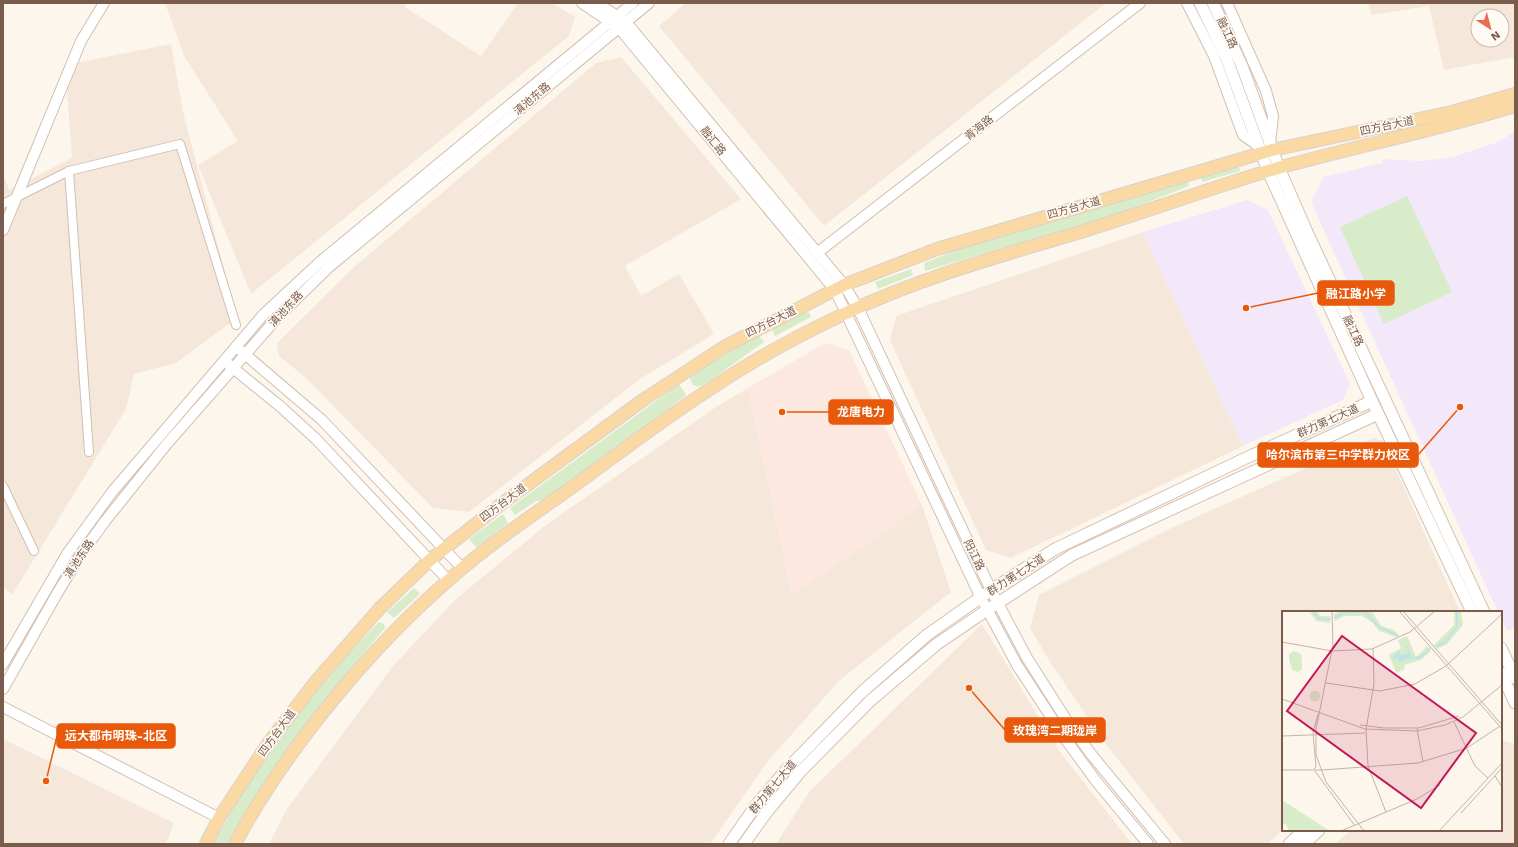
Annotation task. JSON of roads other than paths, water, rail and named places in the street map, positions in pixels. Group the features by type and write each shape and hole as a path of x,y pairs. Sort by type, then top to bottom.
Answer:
{"main road":[{"name":"融江路","path":"1203,4 1372,401 1472,611"},
{"name":"融江路","path":"1203,4 1228,34 1242,66 1266,149"},
{"name":"四方台大道","path":"206,844 219,818 269,742 317,680 380,608 430,560 513,495 688,369 724,347 839,287 956,244 1266,149 1452,112 1515,94"},
{"name":"四方台大道","path":"235,844 276,778 318,720 388,639 448,580 462,568 705,392 775,348 846,312 950,272 1133,216 1274,170 1411,135 1515,106"},
{"name":"融江路","path":"1274,170 1484,611"},
{"name":"群力第七大道","path":"729,844 757,804 786,770 862,692 926,635 991,590 1055,550 1246,458 1372,401"},
{"name":"群力第七大道","path":"744,844 766,813 800,772 870,701 937,644 987,610 1072,554 1378,414"},
{"path":"1502,652 1511,689"},
{"path":"1502,675 1511,689"},
{"path":"1502,700 1511,689"},
{"path":"1289,844 1303,831"},
{"path":"1304,844 1318,831"}],"street":[{"path":"3,230 81,41 104,3"},
{"name":"融汇路","path":"582,3 623,25 817,253 839,287"},
{"name":"融汇路","path":"597,3 614,19"},
{"name":"滇池东路","path":"3,664 67,554 88,524 131,469 235,346 263,316 321,261 633,3"},
{"name":"滇池东路","path":"3,689 82,553 133,485 244,354 306,288 329,267 649,3"},
{"name":"青海路","path":"817,253 1140,3"},
{"path":"1187,3 1214,56 1243,135 1266,149 1273,116 1268,97 1229,7"},
{"path":"1228,34 1229,7"},
{"name":"融汇路","path":"623,25 839,287"},
{"path":"3,204 69,171 180,144 236,325"},
{"path":"69,171 89,452"},
{"name":"阳江路","path":"839,287 858,308 991,590 1028,658 1069,724 1116,786 1165,844"},
{"name":"阳江路","path":"839,287 846,312 981,598 1017,665 1066,740 1096,781 1148,844"},
{"path":"235,346 322,420 462,568"},
{"path":"223,360 281,407 311,435 448,580"},
{"path":"3,486 34,551"},
{"path":"3,707 219,818"}],"place":[{"name":"融江路小学","path":"1246,308"},
{"name":"哈尔滨市第三中学群力校区","path":"1460,407"},
{"name":"龙唐电力","path":"782,412"},
{"name":"玫瑰湾二期珑岸","path":"969,688"},
{"name":"远大都市明珠-北区","path":"46,781"}]}
